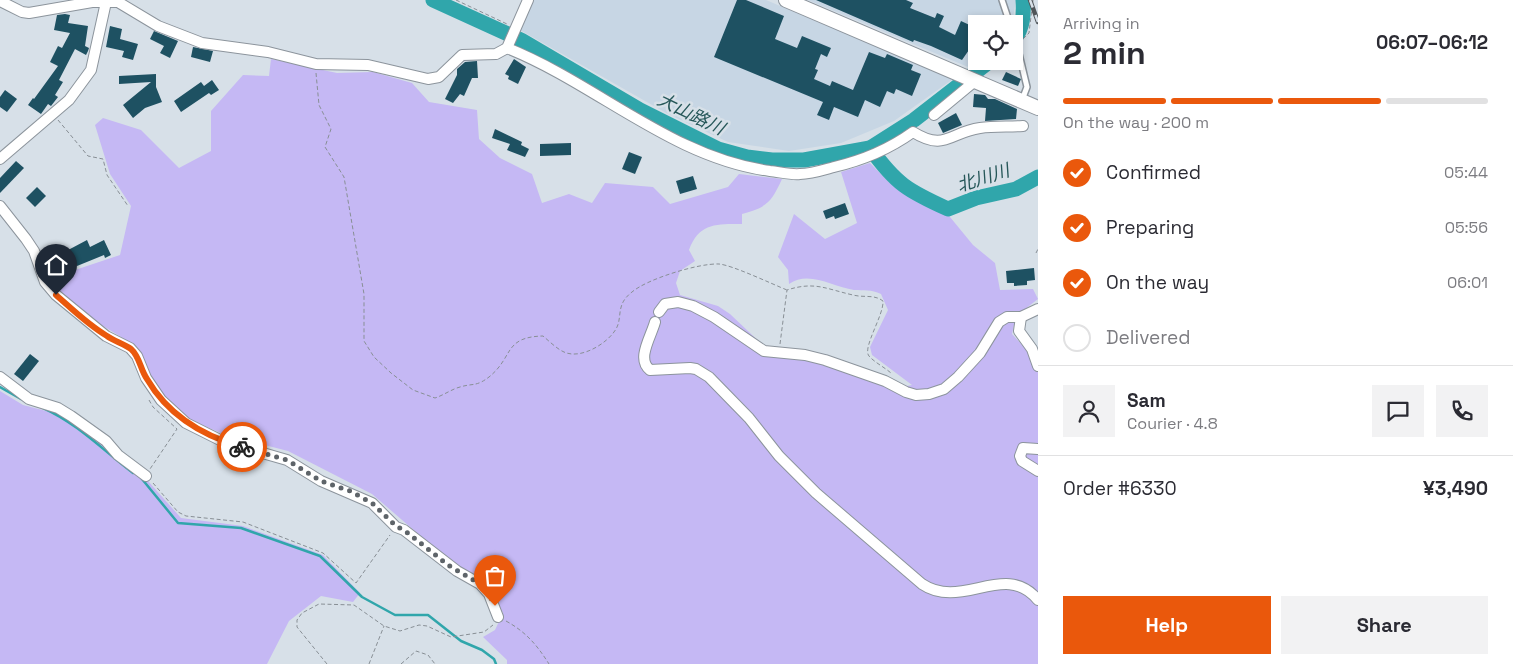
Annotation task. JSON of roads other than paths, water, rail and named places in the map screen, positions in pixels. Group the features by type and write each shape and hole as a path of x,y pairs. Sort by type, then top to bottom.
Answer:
{"street":[{"path":"0,1 22,12 29,13 68,3 106,2 124,5 158,26 194,41 268,52 316,64 368,64 428,79 439,76 462,56 496,54 508,45 528,0"},
{"path":"786,0 1038,108"},
{"path":"0,159 69,100 91,70 106,2"},
{"path":"508,45 699,151 731,164 751,169 800,174 868,158 893,146 913,132 927,141 938,142 978,128 1023,126"},
{"path":"934,115 975,80"},
{"path":"2,211 34,251 45,282 56,295 106,336 130,348 137,356 146,378 161,400 186,423 224,442 287,460 321,481 372,503 396,526 404,530 457,571 480,584 489,594 498,617"},
{"path":"658,312 664,304 683,302 714,317 764,351 805,355 885,381 906,392 929,394 944,388 958,377 980,353 999,322 1007,317 1021,318 1038,309"},
{"path":"1021,318 1020,331 1032,349 1038,366"},
{"path":"655,322 643,358 645,366 650,370 696,369 709,377 749,418 779,456 816,493 922,584 932,590 950,594 1005,584 1020,585 1038,600"},
{"path":"0,377 29,399 58,408 70,416 106,441 118,455 146,476"},
{"path":"1038,449 1023,448 1020,456 1022,461 1038,471"}],"lane":[{"path":"1002,0 1007,15"},
{"path":"1022,101 1027,87 1023,69"}],"waterway":[{"name":"大山路川","path":"433,0 521,40 640,110 718,149 747,157 772,160 804,160 870,148 914,120 978,70"},
{"name":"大山路川","path":"1023,0 1023,15"},
{"name":"北川川","path":"870,148 888,170 904,185 948,209 976,198 1016,189 1038,177"},
{"path":"0,387 21,399"},
{"path":"43,408 79,429 133,473"},
{"path":"142,479 178,523 241,528 320,556 362,597 395,615 428,615 461,641 482,650 494,659 496,664"}],"railway":[{"path":"1030,0 1038,22"}]}
